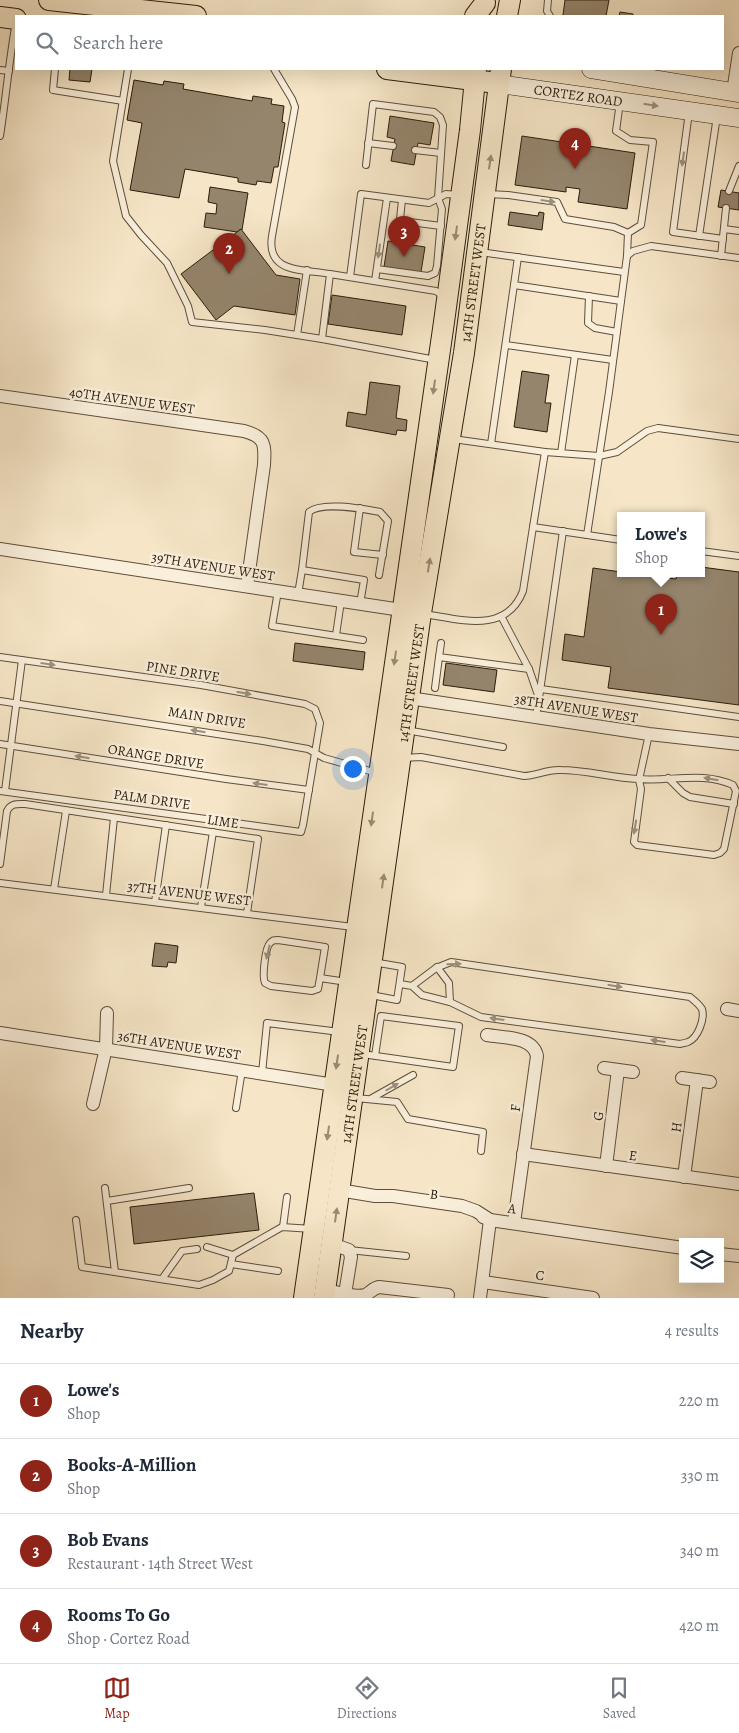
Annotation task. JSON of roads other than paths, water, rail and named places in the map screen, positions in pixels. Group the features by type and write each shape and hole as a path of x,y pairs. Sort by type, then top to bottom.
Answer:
{"main road":[{"path":"49,0 135,6 190,15"},
{"path":"507,15 510,0"},
{"path":"0,17 15,21"},
{"name":"CORTEZ ROAD","path":"402,70 500,76 620,101 739,118"},
{"name":"CORTEZ ROAD","path":"597,70 736,93"},
{"name":"14TH STREET WEST","path":"325,1294 341,1247 339,1190 353,1092 342,1032 348,982 366,928 405,730 409,698 412,612 438,360 476,75"},
{"name":"14TH STREET WEST","path":"304,1298 313,1229 353,1092 367,1055 367,995 372,962 366,928 378,773 450,438 464,354 500,76"},
{"path":"446,298 456,306 459,312 455,407"}],"street":[{"path":"736,93 739,57"},
{"name":"40TH AVENUE WEST","path":"0,396 244,431 259,437 264,445 264,465 247,586"},
{"name":"39TH AVENUE WEST","path":"0,549 412,612"},
{"name":"38TH AVENUE WEST","path":"409,698 649,734 739,744"},
{"path":"378,773 401,758"},
{"path":"92,1104 106,1048 107,1013"},
{"name":"36TH AVENUE WEST","path":"0,1033 262,1073 353,1092"},
{"name":"F","path":"487,1035 528,1042 536,1050 537,1056 514,1223"},
{"path":"604,1068 633,1072"},
{"name":"G","path":"606,1166 618,1070"},
{"name":"H","path":"682,1078 704,1081 684,1177"},
{"name":"E","path":"524,1154 739,1184"},
{"name":"A","path":"339,1190 462,1206 476,1211 490,1220 679,1247"},
{"path":"480,1298 490,1220"},
{"path":"341,1247 351,1257 345,1294"},
{"path":"724,1254 739,1256"},
{"name":"C","path":"483,1282 594,1298"},
{"path":"325,1294 345,1294 359,1297 379,1287 448,1295"}],"lane":[{"path":"548,0 547,11 549,15"},
{"path":"0,136 15,28"},
{"path":"0,70 9,71"},
{"path":"54,70 53,90 123,100"},
{"path":"128,70 114,161 126,216 167,263 188,306 192,322 296,334 438,360"},
{"path":"275,70 295,107 272,236 271,250 275,260 283,266 436,291 446,298"},
{"path":"620,101 616,131 630,140 653,142 641,225 628,233"},
{"path":"366,165 373,104 434,112 440,117 443,125 438,198 442,209 435,273 428,276 377,269"},
{"path":"690,111 673,232 722,239"},
{"path":"699,236 717,115"},
{"path":"368,143 393,146"},
{"path":"416,150 441,153"},
{"path":"729,191 739,166"},
{"path":"350,277 361,194 428,203 446,194 461,196"},
{"path":"486,194 557,202 565,219 614,228 628,233"},
{"path":"375,281 387,198"},
{"path":"402,200 400,219 441,226"},
{"path":"721,256 726,208"},
{"path":"724,229 739,231"},
{"path":"587,535 617,332 627,256 628,233"},
{"path":"627,256 638,248 651,246 739,258"},
{"path":"478,252 624,272"},
{"path":"491,444 518,257"},
{"path":"296,334 307,270"},
{"path":"322,339 330,274"},
{"path":"514,285 621,300"},
{"path":"589,296 588,323 595,328 617,332"},
{"path":"506,345 613,360"},
{"path":"561,453 575,355"},
{"path":"450,438 545,452 599,456 617,452 647,431 658,428 739,439"},
{"path":"412,612 478,622 501,616 516,604 523,591 545,452"},
{"path":"298,594 309,512 317,506 360,508 380,512 388,520 379,575"},
{"path":"360,508 354,552 383,555"},
{"path":"533,527 617,539"},
{"path":"536,717 563,531"},
{"path":"705,552 739,556"},
{"path":"302,570 364,580 360,604"},
{"path":"278,591 272,626 363,640"},
{"path":"336,635 341,601"},
{"path":"501,616 529,669 540,698"},
{"path":"435,688 440,643"},
{"name":"PINE DRIVE","path":"0,657 201,686 308,705 317,712 320,723 301,832"},
{"path":"439,658 529,669"},
{"path":"2,791 11,746 22,660"},
{"path":"541,689 739,717"},
{"name":"MAIN DRIVE","path":"0,701 308,749 314,753 378,773"},
{"path":"405,730 504,747"},
{"path":"401,758 421,757 524,776 550,770 563,770 639,780 705,777 728,783 733,785 736,790 724,849 720,853 714,855 637,845 634,842 633,838 641,789 639,780 649,734"},
{"name":"ORANGE DRIVE","path":"0,744 309,790"},
{"path":"668,778 690,797 734,804"},
{"name":"PALM DRIVE","path":"2,791 301,832"},
{"name":"LIME","path":"2,831 7,811 11,805 25,804 258,839 247,913"},
{"path":"54,889 66,811"},
{"path":"106,896 114,818"},
{"path":"155,902 166,825"},
{"path":"0,864 2,831"},
{"path":"201,907 213,832"},
{"name":"37TH AVENUE WEST","path":"0,883 366,928"},
{"path":"278,940 325,947 320,978 318,989 312,991 265,983 262,977 268,947 271,942 278,940"},
{"path":"367,995 397,1000 400,984 402,968 372,962"},
{"path":"400,984 412,986 422,995 450,1002 481,1017 680,1044 689,1042 695,1037 700,1029 703,1011 698,1003 690,997 451,962 437,967 412,986"},
{"path":"437,967 449,983 450,1002"},
{"path":"320,978 348,982"},
{"path":"380,1016 459,1026 453,1067 432,1065 367,1055 380,1016"},
{"path":"262,1073 267,1023 342,1032"},
{"path":"423,1069 432,1065"},
{"path":"236,1108 242,1070"},
{"path":"353,1092 413,1075"},
{"path":"353,1092 397,1102 408,1119 483,1132 481,1152"},
{"path":"105,1188 116,1272"},
{"path":"107,1201 189,1188"},
{"path":"283,1227 287,1197"},
{"path":"76,1220 82,1267 199,1285 229,1271 233,1255"},
{"path":"207,1247 233,1255 283,1227 313,1229"},
{"path":"341,1247 406,1256"},
{"path":"162,1279 182,1251 197,1249"},
{"path":"231,1264 278,1271"}],"place":[{"name":"Rooms To Go","path":"575,169"},
{"name":"Bob Evans","path":"404,257"},
{"name":"Books-A-Million","path":"229,274"},
{"name":"Lowe's","path":"661,635"}]}
